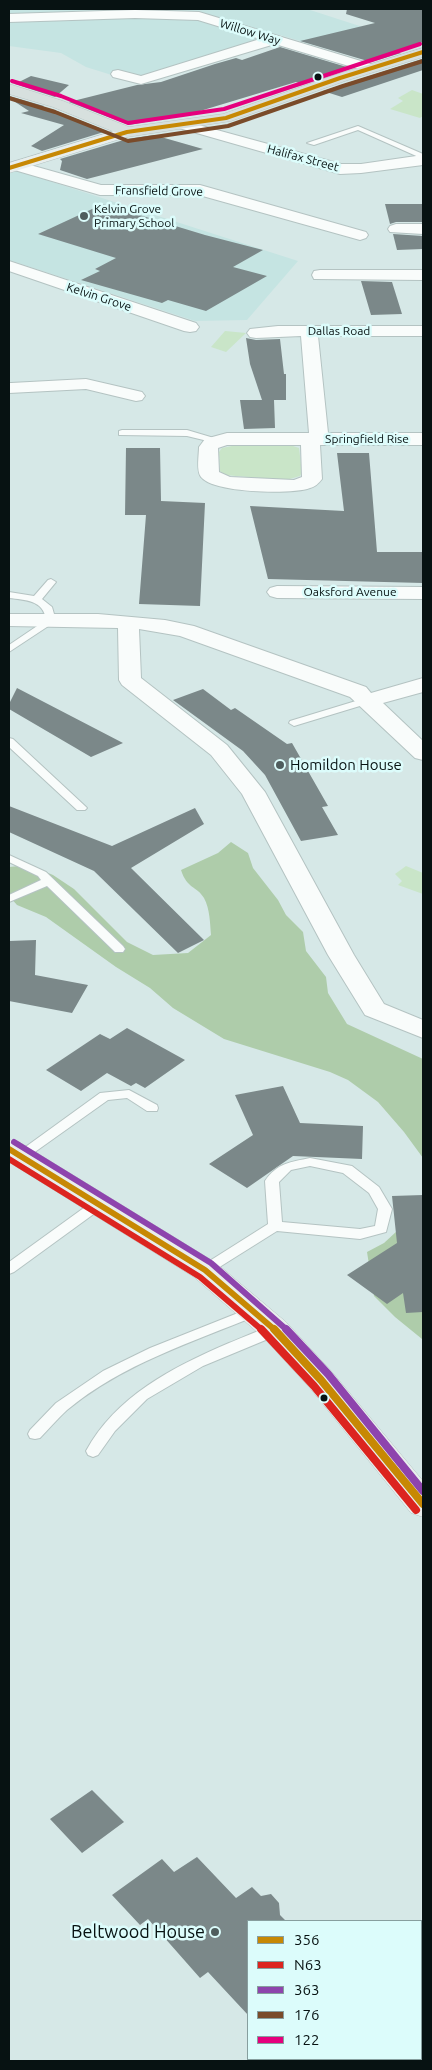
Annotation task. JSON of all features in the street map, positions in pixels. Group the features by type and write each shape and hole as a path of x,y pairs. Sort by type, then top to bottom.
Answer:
{"main road":[{"path":"9,89 58,104 127,132 226,118 369,68 423,52"}],"street":[{"name":"Willow Way","path":"9,18 134,14 198,16 369,68"},
{"path":"118,74 141,80 272,40"},
{"name":"Halifax Street","path":"184,125 340,169 358,170 423,158"},
{"path":"12,167 104,141 127,132"},
{"name":"Fransfield Grove","path":"12,167 100,190 200,190 360,235"},
{"path":"396,229 423,229"},
{"name":"Kelvin Grove","path":"9,266 190,327"},
{"path":"320,275 423,275"},
{"path":"220,441 208,447 209,475 216,480 226,483 294,486 304,484 312,479 315,440 309,331"},
{"name":"Dallas Road","path":"256,333 423,331"},
{"path":"10,388 86,384 136,396"},
{"name":"Springfield Rise","path":"220,441 423,439"},
{"name":"Oaksford Avenue","path":"278,592 423,593"},
{"path":"9,620 128,623 166,626 186,631 358,692 369,700 423,753"},
{"path":"128,623 130,680 219,750 253,792 374,1009 423,1030"},
{"path":"369,700 423,685"},
{"path":"14,1152 97,1205 206,1270 264,1321 321,1380 423,1504"}],"lane":[{"path":"311,143 358,128 423,158"},
{"path":"122,433 187,432 220,441"},
{"path":"36,600 51,582"},
{"path":"9,595 36,600 46,605 51,613 51,621 9,649"},
{"path":"294,723 369,700"},
{"path":"9,740 81,808"},
{"path":"9,858 42,874 118,948"},
{"path":"9,899 48,881"},
{"path":"14,1152 105,1096 129,1094 152,1108"},
{"path":"206,1270 275,1226 360,1234 381,1229 385,1209 374,1190 347,1169 310,1162 287,1167 272,1182 275,1226"},
{"path":"9,1269 97,1205"},
{"path":"35,1434 63,1405 100,1378 154,1353 264,1321"},
{"path":"93,1451 110,1427 142,1395 264,1321"}],"shaded area":[{"path":"9,9 307,9 375,31 331,39 313,45 280,35 131,81 86,67 61,53 9,46"},
{"name":"Kelvin Grove Primary School","path":"18,171 298,261 247,320 195,321 9,260 9,173"}],"green space":[{"path":"412,90 423,94 423,116 420,118 390,109 403,101 398,98"},
{"path":"225,331 246,333 226,352 211,347"},
{"path":"237,445 290,445 299,448 302,472 300,476 286,480 224,475 220,471 219,452 222,448"},
{"path":"231,842 248,853 253,868 278,900 286,915 303,932 306,951 326,977 328,993 347,1024 423,1059 423,1158 378,1102 348,1080 330,1072 224,1039 173,1008 150,988 116,967 46,917 17,905 9,896 9,867 29,865 53,875 74,889 127,942 153,955 188,953 211,935 210,921 204,898 186,881 181,870 218,853"},
{"path":"406,866 423,873 423,894 398,885 402,881 395,874"},
{"path":"423,1207 422,1339 395,1317 374,1296 367,1252 384,1243"}],"building":[{"path":"347,9 423,9 423,42 396,52 401,53 371,62 300,41 375,23 346,14"},
{"path":"280,47 350,68 303,84 296,82 190,114 129,125 69,102 137,85 161,82 215,64 236,58 242,60"},
{"path":"422,59 423,70 342,97 323,91"},
{"path":"31,76 69,85 55,97 15,84"},
{"path":"9,96 44,106 42,108 52,109 107,131 42,151 31,146 64,125 21,113 29,111 9,98"},
{"path":"154,135 203,149 87,179 60,170 62,161 60,159 127,139"},
{"path":"103,204 205,235 263,250 233,267 267,276 206,311 168,300 162,303 81,280 100,271 95,269 116,258 38,234"},
{"path":"385,204 423,204 423,222 396,222 390,224"},
{"path":"393,234 423,236 423,249 397,250"},
{"path":"361,281 392,282 402,314 371,315"},
{"path":"246,338 256,340 280,339 284,374 286,374 286,400 274,400 275,428 244,429 240,400 262,400 250,364"},
{"path":"126,448 160,448 161,501 205,503 200,606 139,604 146,515 125,515"},
{"path":"337,453 369,453 377,552 423,552 423,583 268,579 250,506 344,511"},
{"path":"17,688 123,743 91,757 9,709 9,704"},
{"name":"Homildon House","path":"203,689 231,710 235,708 287,744 292,743 328,806 322,807 338,835 301,841 265,775 243,751 173,700"},
{"path":"9,806 112,846 195,808 204,824 131,868 204,940 178,953 94,871 9,832"},
{"path":"36,940 35,975 88,985 72,1013 9,1001 9,941"},
{"path":"127,1028 185,1060 145,1088 136,1083 131,1086 107,1073 81,1091 46,1070 100,1034 110,1039"},
{"path":"283,1086 300,1123 363,1126 362,1159 293,1156 247,1188 209,1164 253,1135 235,1095"},
{"path":"423,1195 423,1312 406,1313 403,1293 387,1304 347,1275 397,1243 392,1196"},
{"path":"92,1790 124,1822 82,1853 50,1819"},
{"name":"Beltwood House","path":"197,1857 236,1898 252,1887 261,1896 271,1894 279,1903 280,1915 285,1920 247,1920 247,2014 208,1972 200,1978 148,1919 140,1925 112,1895 162,1859 174,1872"}],"transit line":[{"name":"122","path":"12,81 61,96 128,123 224,109 420,44"},
{"name":"356","path":"9,168 127,132 226,118 340,78 423,52"},
{"name":"176","path":"9,98 55,112 128,141 228,126 343,86 423,61"},
{"name":"363","path":"14,1142 211,1263 281,1324 328,1374 423,1491"},
{"name":"356","path":"9,1149 205,1270 275,1330 321,1380 423,1504"},
{"name":"N63","path":"9,1159 200,1277 269,1336 314,1386 416,1510"}],"place":[{"name":"Kelvin Grove Primary School","path":"84,216"},
{"name":"Homildon House","path":"280,765"},
{"name":"Beltwood House","path":"215,1932"}]}
